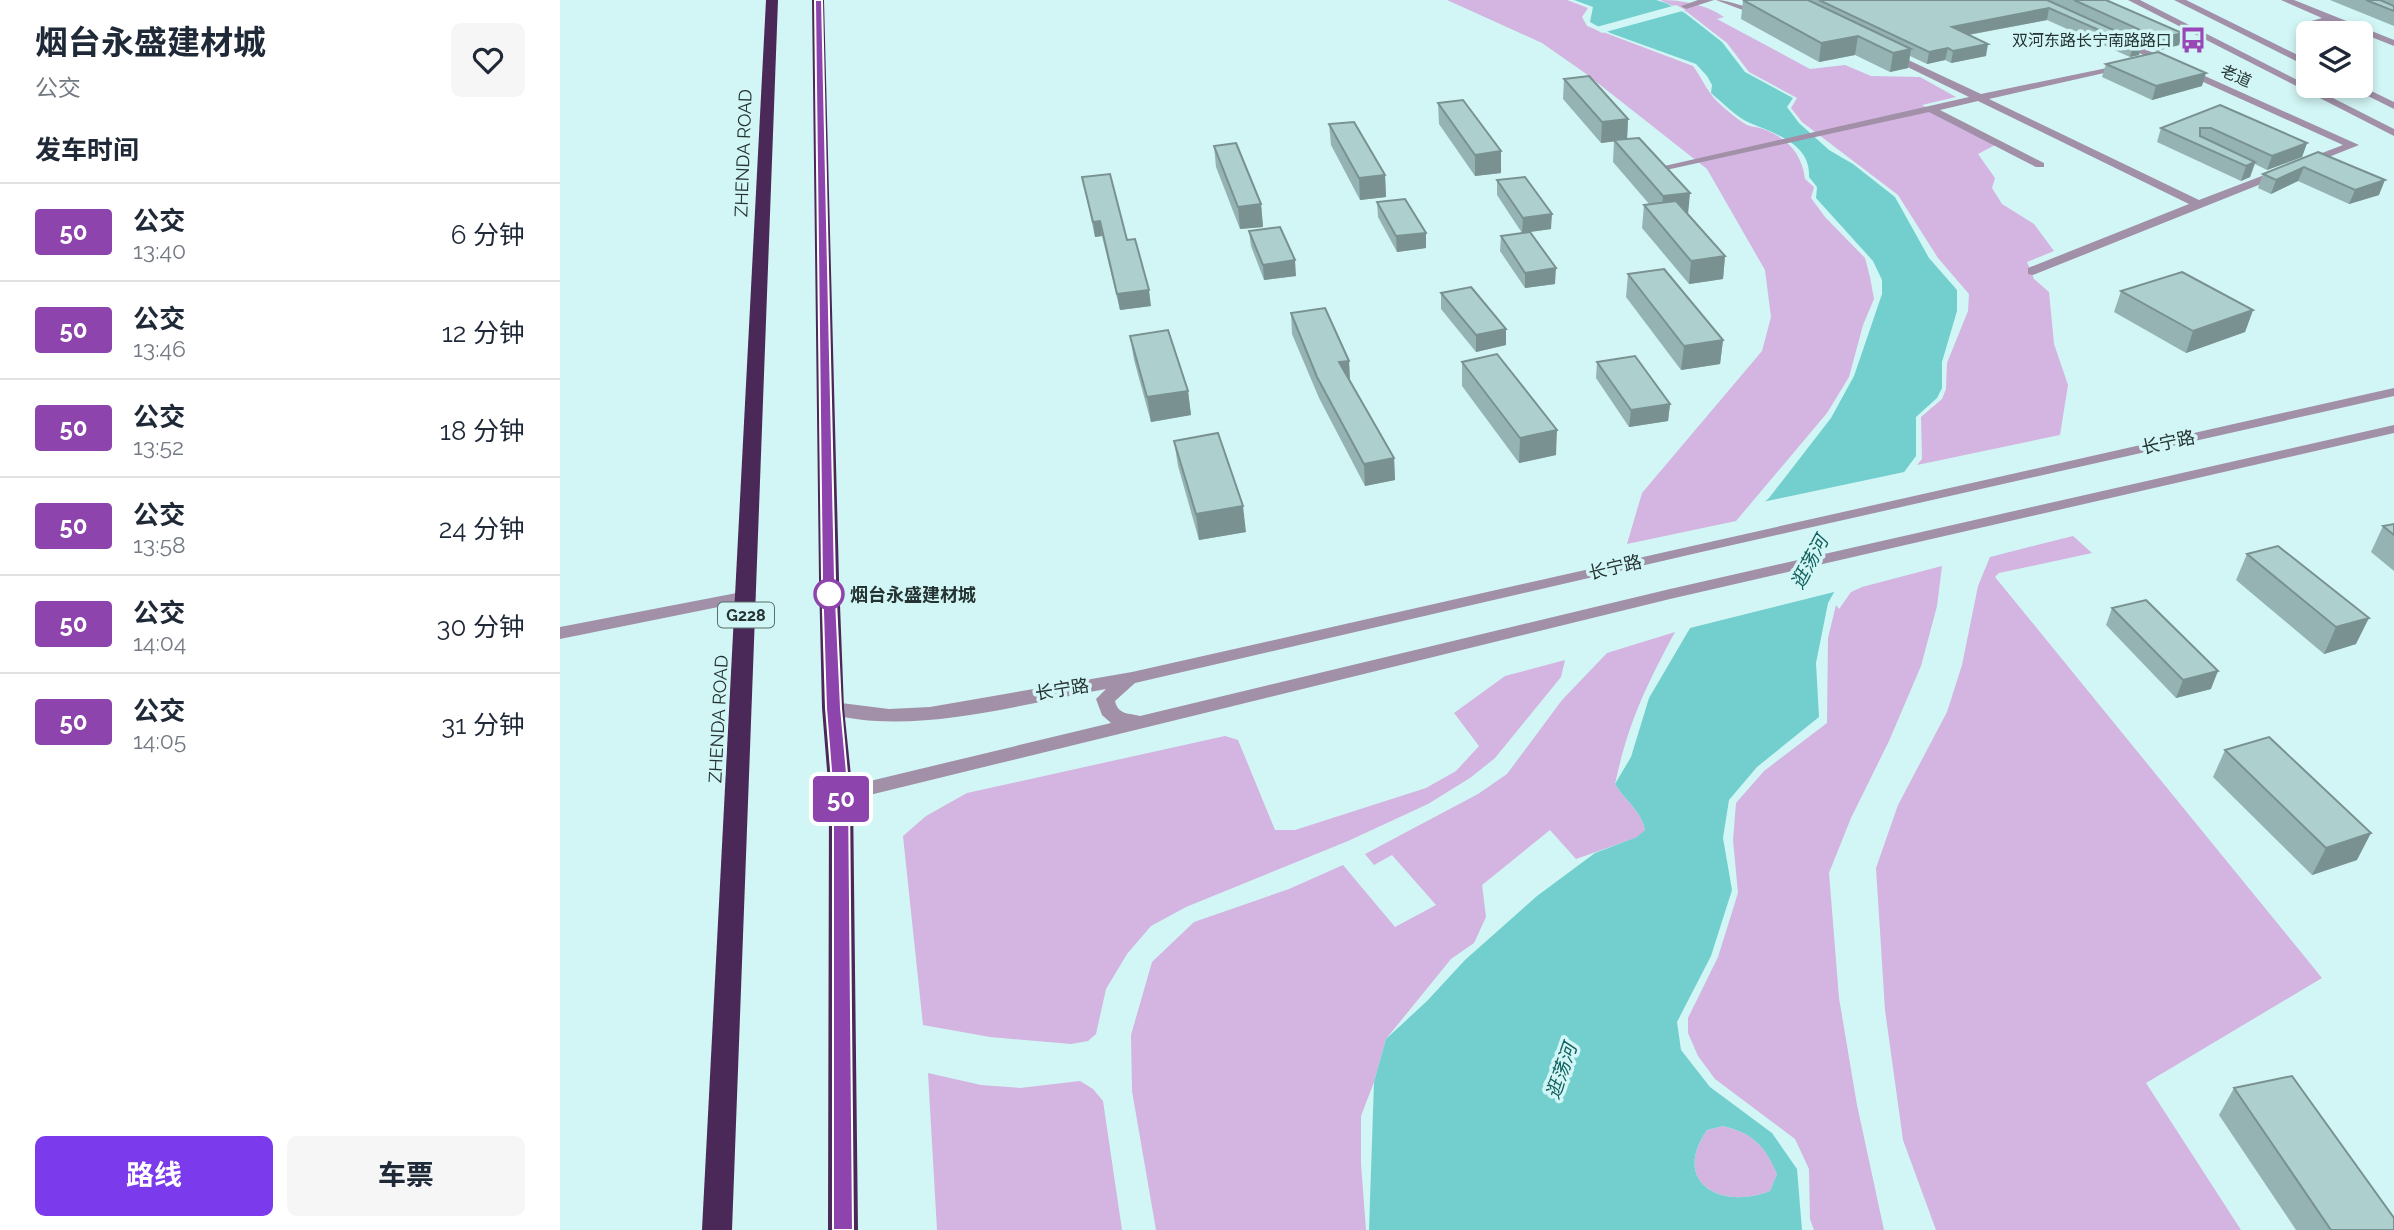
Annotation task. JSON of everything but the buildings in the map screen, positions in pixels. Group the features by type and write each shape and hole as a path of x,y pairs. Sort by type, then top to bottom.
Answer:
{"highway":[{"name":"ZHENDA ROAD","path":"717,1230 772,0"},
{"path":"818,0 833,708 841,795 843,1230"}],"street":[{"path":"1686,6 1709,0"},
{"path":"1721,0 1756,12 1779,7"},
{"path":"2133,0 2394,133"},
{"path":"2179,0 2296,58"},
{"path":"2286,0 2394,43"},
{"path":"2298,5 2311,0"},
{"path":"2324,21 2332,19"},
{"name":"老道","path":"2113,38 2353,145 2261,174 2199,204"},
{"path":"1873,46 2199,204"},
{"path":"1657,170 2158,58"},
{"path":"2373,96 2394,106"},
{"path":"1931,109 2040,165"},
{"path":"2033,271 2199,204"},
{"name":"长宁路","path":"833,708 889,716 930,714 1132,678 1948,491 2394,393"},
{"name":"长宁路","path":"841,795 1670,594 2394,429"},
{"path":"560,633 747,596"},
{"path":"1132,678 1105,699 1106,707 1110,715 1118,719 1147,721"}],"shaded area":[{"path":"1447,0 1567,0 1588,8 1582,17 1587,26 1693,66 1712,96 1730,113 1747,125 1779,137 1792,148 1801,161 1805,179 1814,187 1811,198 1825,217 1865,258 1874,299 1863,325 1849,377 1827,413 1736,521 1627,544 1642,493 1762,351 1771,317 1765,270 1707,169 1585,73 1542,43"},
{"path":"1660,0 1685,2 1709,9 1724,17 1717,19 1810,69 1845,65 1871,76 1920,77 1956,97 1922,105 1995,145 1978,154 1995,178 1992,188 2002,204 2034,224 2054,251 2027,262 2034,279 2049,292 2054,344 2068,385 2060,435 1917,465 1922,459 1921,417 1942,399 1946,389 1947,363 1968,311 1969,294 1938,258 1898,195 1802,122 1791,108 1797,98 1749,72 1727,43 1687,12"},
{"path":"2073,536 2092,553 1999,573 1995,577 2322,978 2146,1083 2241,1230 1936,1230 1903,1140 1885,1010 1876,868 1898,805 1947,712 1962,665 1978,586 1990,557"},
{"path":"1942,566 1937,606 1921,666 1889,741 1851,818 1829,873 1839,998 1857,1105 1884,1230 1814,1230 1810,1219 1809,1169 1795,1139 1715,1079 1698,1056 1688,1033 1688,1018 1718,957 1738,893 1733,840 1736,803 1764,771 1827,723 1828,638 1836,605 1839,609 1851,592 1862,587"},
{"path":"1675,632 1639,705 1615,784 1637,812 1645,830 1638,837 1576,859 1550,830 1482,885 1486,917 1474,943 1451,959 1386,1039 1361,1116 1361,1164 1366,1230 1156,1230 1132,1091 1131,1035 1152,962 1194,922 1289,889 1343,865 1395,927 1436,905 1392,855 1374,865 1365,854 1478,794 1507,774 1562,700 1607,653"},
{"path":"1565,660 1561,677 1495,758 1470,778 1428,804 1348,841 1186,907 1151,926 1127,954 1106,989 1096,1034 1088,1041 1071,1044 990,1037 923,1025 903,836 926,816 967,793 1225,736 1238,740 1275,830 1295,830 1426,788 1456,771 1479,746 1454,713 1505,676"},
{"path":"928,1073 981,1085 1020,1088 1080,1081 1093,1089 1103,1101 1122,1230 937,1230"},
{"path":"1723,1126 1750,1137 1763,1148 1777,1174 1770,1191 1735,1197 1707,1188 1698,1178 1695,1165 1697,1149 1707,1130"}],"water":[{"name":"逛荡河","path":"1574,0 1656,0 1685,13 1722,42 1745,72 1793,98 1787,107 1799,123 1829,150 1853,164 1895,197 1929,258 1957,290 1957,311 1942,362 1942,388 1937,398 1916,417 1916,456 1896,483 1828,603 1816,663 1819,717 1757,767 1729,800 1723,838 1732,890 1711,956 1677,1022 1681,1050 1710,1087 1772,1133 1797,1169 1802,1230 1369,1230 1374,1082 1386,1039 1427,1001 1465,960 1537,896 1595,853 1637,837 1645,830 1637,812 1615,784 1631,757 1649,698 1730,560 1746,520 1769,498 1831,418 1854,376 1882,294 1882,280 1873,261 1816,198 1817,187 1809,177 1808,166 1798,148 1781,136 1730,110 1711,93 1712,85 1696,64 1610,33 1590,22 1593,7","holes":["1723,1126 1757,1142 1768,1156 1777,1174 1770,1191 1735,1197 1707,1188 1698,1178 1695,1165 1697,1149 1707,1130"]}],"pier":[{"path":"1676,5 1686,10 1602,33 1593,28"},
{"path":"1909,471 1873,526 1838,591 1686,629 1727,559 1743,518 1758,503"}],"bus line":[{"name":"50","path":"818,0 829,579 833,708 841,795 843,1230"}],"place":[{"name":"双河东路长宁南路路口","path":"2193,40"},
{"name":"烟台永盛建材城","path":"829,594"}]}
